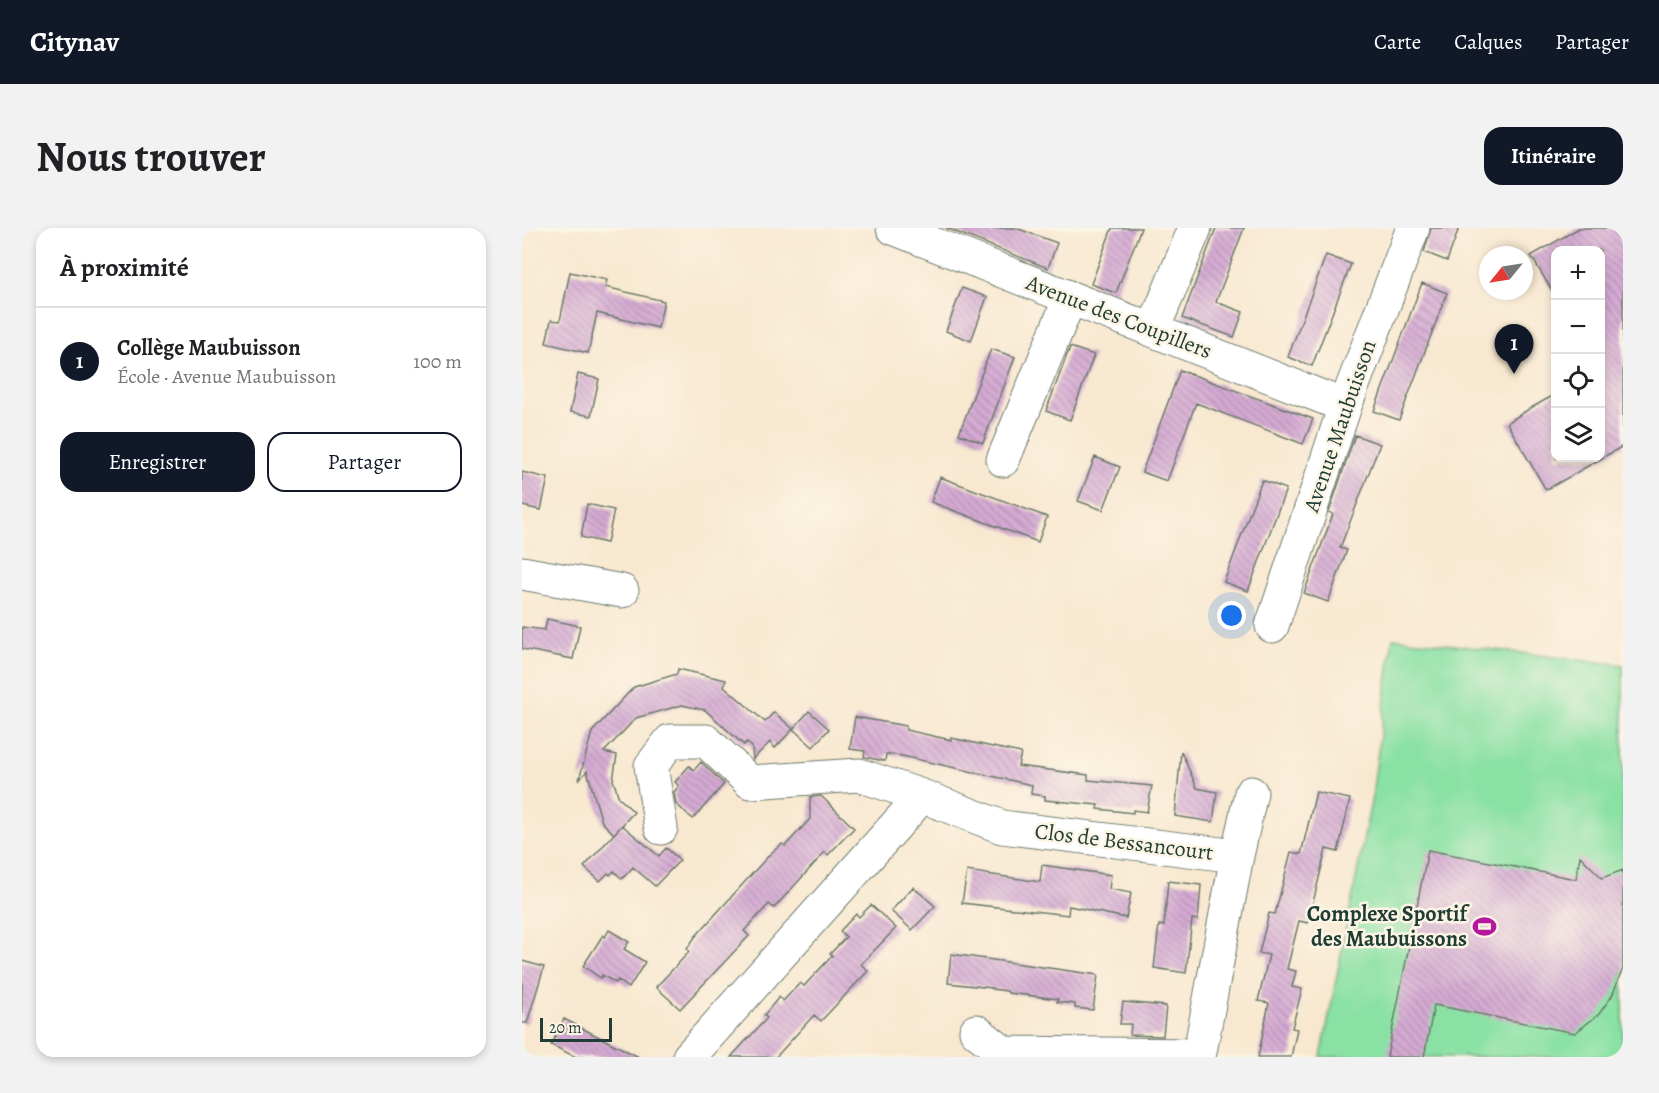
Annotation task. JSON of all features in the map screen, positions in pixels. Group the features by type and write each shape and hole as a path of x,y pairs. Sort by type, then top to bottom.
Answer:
{"street":[{"name":"Avenue des Coupillers","path":"893,228 942,237 1070,298 1345,406"},
{"path":"1153,330 1196,228"},
{"name":"Avenue Maubuisson","path":"1272,626 1345,406 1413,228"},
{"path":"1003,460 1070,298"},
{"path":"522,573 622,591"},
{"name":"Clos de Bessancourt","path":"661,828 651,766 669,741 706,741 750,782 859,775 1002,827 1237,856 1199,1056 1005,1053 976,1030"},
{"path":"1237,856 1251,793"},
{"path":"689,1057 922,796"}],"green space":[{"name":"Complexe Sportif des Maubuissons","path":"1393,638 1623,665 1623,1057 1321,1057 1372,797"}],"building":[{"path":"946,228 1016,228 1057,243 1048,268"},
{"path":"1112,228 1141,228 1116,293 1091,284"},
{"path":"1216,228 1244,228 1216,302 1243,312 1234,337 1182,318"},
{"path":"1431,228 1459,228 1447,261 1424,252"},
{"path":"1579,228 1623,228 1623,446 1605,456 1605,246 1551,246 1551,289 1533,259 1533,255"},
{"path":"1326,255 1351,264 1312,366 1288,357"},
{"path":"570,272 607,280 605,287 664,301 658,328 597,313 588,353 546,343 551,320 560,321"},
{"path":"1422,283 1447,293 1399,420 1374,411"},
{"path":"962,288 987,297 971,341 946,331"},
{"path":"1070,347 1094,355 1070,420 1046,411"},
{"path":"991,349 1015,357 983,443 959,434"},
{"path":"1180,370 1313,419 1303,444 1196,403 1167,481 1142,472"},
{"path":"578,374 599,379 591,416 570,412"},
{"path":"1551,397 1551,462 1595,462 1546,490 1507,423"},
{"path":"1355,435 1380,444 1340,548 1347,550 1328,602 1304,593 1333,514 1329,512"},
{"path":"1095,457 1120,467 1103,510 1078,501"},
{"path":"522,472 548,478 541,510 522,506"},
{"path":"940,477 1047,517 1038,542 931,502"},
{"path":"1262,480 1286,489 1248,591 1224,582"},
{"path":"587,504 614,510 607,543 581,537"},
{"path":"547,619 580,626 573,659 522,649 522,627 545,630"},
{"path":"678,669 726,680 724,686 765,722 774,712 793,729 775,748 770,742 753,759 752,747 746,742 744,745 705,710 682,705 636,718 604,752 617,755 613,780 619,798 634,812 614,834 602,822 587,771 579,780 592,732 634,687 677,674"},
{"path":"809,711 829,729 813,747 793,729"},
{"path":"855,717 906,726 906,730 951,740 951,738 1021,753 1018,766 1088,775 1088,780 1152,786 1147,812 1133,810 1133,813 1098,809 1098,805 1045,800 1045,796 1031,794 1032,785 902,756 886,754 885,761 864,757 865,751 850,749"},
{"path":"1181,751 1197,788 1217,792 1213,822 1175,816"},
{"path":"701,762 724,784 693,819 676,804 674,792 679,786 675,782 689,766 694,770"},
{"path":"1316,792 1350,799 1338,852 1326,849 1308,923 1299,921 1287,969 1296,971 1292,987 1302,989 1292,1028 1297,1029 1291,1057 1258,1057 1269,1003 1258,1001 1269,955 1259,953 1269,913 1275,914 1291,852 1301,854"},
{"path":"821,796 854,828 828,855 825,852 774,908 769,904 744,931 749,936 680,1009 656,987 689,952 687,949 695,937 770,854 782,844 785,846 810,819 810,797"},
{"path":"622,825 659,856 666,848 680,860 655,886 633,867 622,879 614,871 610,875 608,873 600,881 584,867"},
{"path":"1428,850 1576,879 1580,856 1602,878 1623,870 1623,968 1612,996 1599,1014 1575,1033 1434,1005 1424,1057 1387,1057"},
{"path":"1042,865 1111,875 1109,889 1131,893 1126,918 1069,906 1068,915 962,903 967,871 1040,882"},
{"path":"1168,881 1201,885 1198,920 1192,919 1186,973 1154,968 1159,925 1164,926"},
{"path":"913,887 935,906 912,930 891,911"},
{"path":"871,905 896,928 861,964 868,971 821,1021 814,1015 776,1057 731,1057 767,1018 764,1015 779,997 783,1001 800,983 804,986 832,956 830,954 846,937 840,931 856,914 859,917"},
{"path":"609,930 629,942 624,949 645,962 629,988 618,980 616,983 602,975 601,978 583,966 603,935 605,937"},
{"path":"951,954 1098,975 1093,1010 1075,1008 1075,1004 1057,1002 1058,999 948,983"},
{"path":"522,961 544,967 527,1023 522,1023"},
{"path":"1123,1002 1166,1006 1163,1036 1130,1035 1131,1024 1120,1024"},
{"path":"564,1019 639,1057 576,1057 551,1045"}],"place":[{"name":"Collège Maubuisson","path":"1514,374"},
{"name":"Complexe Sportif des Maubuissons","path":"1485,927"}]}
